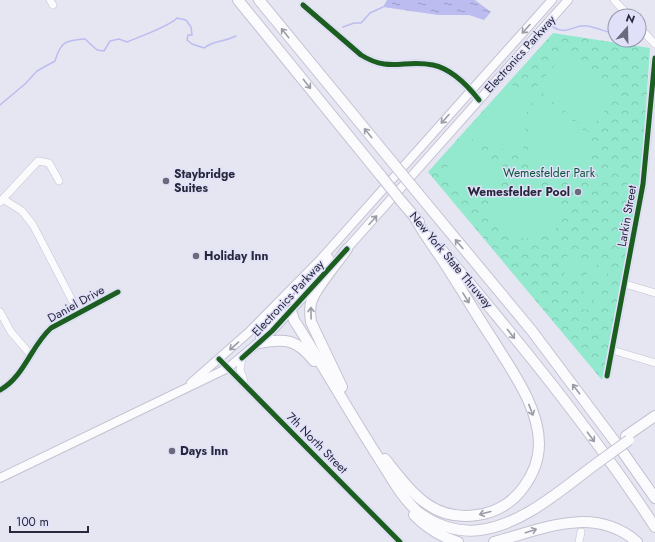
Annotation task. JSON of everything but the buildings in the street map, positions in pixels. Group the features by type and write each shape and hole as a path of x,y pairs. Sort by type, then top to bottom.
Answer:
{"highway":[{"name":"New York State Thruway","path":"238,0 552,384 655,527"},
{"name":"New York State Thruway","path":"259,0 532,331 622,450 655,498"},
{"path":"385,459 419,499 432,508 449,514 461,516 489,513 505,505 519,494 530,479 538,458 539,439 535,418 528,402 500,352 415,218"},
{"path":"347,249 316,291 311,301 311,322 340,390 406,503 420,520 442,536 458,542"},
{"path":"291,311 294,320 409,497 419,507 442,521 456,525 472,526 501,520 520,511 599,460"},
{"path":"260,343 280,340 292,342 300,346 340,390"},
{"path":"399,489 418,511 437,523 461,530 479,530 506,523 532,509 599,460 655,416"},
{"path":"628,438 655,421"},
{"path":"622,450 655,486"},
{"path":"494,542 549,525 576,521 608,526 637,542"}],"main road":[{"name":"Electronics Parkway","path":"183,390 219,359 285,296 358,218 552,0"},
{"path":"550,21 562,0"},
{"name":"Electronics Parkway","path":"0,478 228,368 260,343 347,249 568,0"},
{"path":"291,311 301,292 336,250 358,218"},
{"path":"285,296 291,311"},
{"path":"249,351 282,306 285,296"}],"street":[{"path":"614,0 622,8"},
{"path":"303,5 370,61 388,66 419,64 438,66 454,75 472,90 479,100"},
{"path":"647,36 655,44"},
{"name":"Larkin Street","path":"607,376 643,184 655,58"},
{"path":"59,181 49,163 38,161 1,201 22,211 34,225 75,306 76,314"},
{"path":"625,284 655,293"},
{"name":"Daniel Drive","path":"0,390 13,380 42,336 51,328 118,292"},
{"path":"0,312 11,332 30,354"},
{"path":"612,350 655,363"},
{"path":"242,358 240,367 241,376 247,387"},
{"name":"7th North Street","path":"219,359 400,542"},
{"path":"579,542 581,532"}],"green space":[{"name":"Wemesfelder Park","path":"553,33 607,41 607,48 650,48 641,176 602,380 428,172"},
{"path":"568,50 620,93 588,131 536,87"},
{"path":"509,84 529,91 523,152 518,154 461,136"},
{"path":"533,101 552,104 588,134 590,146 588,172 532,168 529,164"},
{"path":"460,138 503,167 504,171 473,206 457,189 448,175 447,168 449,159"},
{"path":"526,176 530,177 564,218 551,233 540,237 530,238 511,234 495,224 482,210"},
{"path":"568,253 580,255 577,279 564,277"},
{"path":"589,262 597,263 594,282 586,280"},
{"path":"600,264 608,265 605,284 597,282"},
{"path":"584,290 593,292 590,310 581,309"},
{"path":"595,292 603,294 600,312 592,311"}],"water":[{"path":"387,0 475,0 491,12 484,20 469,15 438,15 383,7"}],"waterway":[{"path":"343,27 354,23 361,23 370,13 383,7"},
{"path":"0,105 25,84 37,71 55,61 59,49 65,43 73,40 85,39 97,50 104,51 110,41 119,39 127,42 161,28 177,18 186,20 191,27 192,35 188,35 187,40 192,44 204,48 212,43 227,40 236,36"},
{"path":"553,27 566,30 587,26 607,31"}],"cycle path":[{"path":"303,5 361,55 380,63 414,63 440,67 447,70 459,79 479,100"},
{"path":"607,376 643,184 655,58"},
{"path":"242,358 272,331 347,249"},
{"path":"0,390 15,377 38,343 51,328 118,292"},
{"path":"219,359 400,542"}],"place":[{"name":"Staybridge Suites","path":"166,181"},
{"name":"Wemesfelder Pool","path":"578,192"},
{"name":"Holiday Inn","path":"196,256"},
{"name":"Days Inn","path":"172,451"}]}
